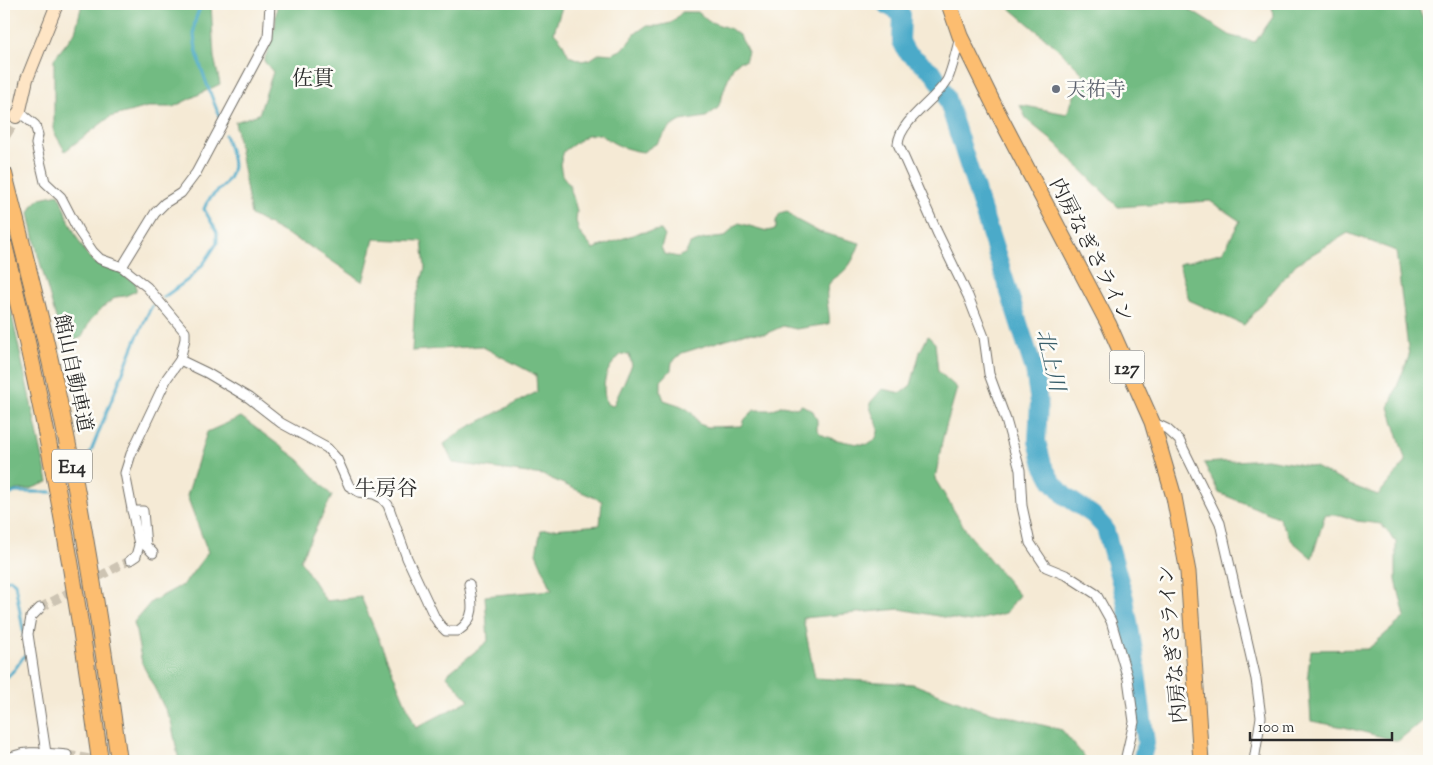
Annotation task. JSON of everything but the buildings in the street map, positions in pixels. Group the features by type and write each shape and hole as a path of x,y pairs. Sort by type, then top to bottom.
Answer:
{"highway":[{"name":"内房なぎさライン","path":"949,4 960,36 1109,325 1152,422 1174,497 1188,572 1201,761"},
{"name":"館山自動車道","path":"4,174 37,300 73,469 105,655 119,761"},
{"name":"館山自動車道","path":"4,245 34,370 57,484 86,658 100,761"}],"main road":[{"path":"18,114 27,79 57,4"}],"street":[{"path":"122,267 156,214 165,204 181,193 196,174 268,38 270,4"},
{"path":"960,36 946,81 898,136 898,144 968,296 984,336 989,374 1006,420 1020,470 1022,506 1030,543 1046,567 1068,576 1096,594 1111,621 1128,679 1134,722 1125,761"},
{"path":"18,114 24,116 35,125 38,135 36,144 45,182 61,197 78,230 93,252 100,259 122,267 147,287 185,332 186,339 180,360 167,378 131,454 125,473 139,545 136,556 130,560"},
{"path":"180,360 207,373 249,398 281,423 327,448 337,459 349,486 359,492 374,494 382,498 388,505 407,558 435,618 446,630 458,630 470,619 474,606 469,584"},
{"path":"1152,422 1168,428 1179,440 1220,523 1256,679 1261,717 1254,761"},
{"path":"132,511 143,511 146,546 154,553"},
{"path":"40,608 31,618 28,634 46,754"},
{"path":"4,760 16,754 29,752 67,755"}],"green space":[{"path":"82,4 211,4 214,57 220,84 173,107 148,107 110,117 65,151 54,132 54,59 75,32"},
{"path":"277,4 563,4 554,32 561,40 569,56 582,61 591,59 600,53 612,54 623,49 636,33 646,26 671,23 682,12 698,12 708,21 731,29 740,36 748,52 745,61 740,61 733,67 718,108 706,117 681,121 669,128 657,143 643,152 620,146 600,134 587,135 564,151 560,164 562,175 569,184 574,200 579,232 593,249 638,233 661,230 665,236 661,247 664,254 678,257 686,253 690,244 704,239 725,237 739,223 767,231 776,229 776,221 780,213 787,211 795,219 819,232 860,243 849,265 832,280 827,289 829,324 796,329 783,326 765,334 746,333 682,353 672,362 671,370 661,381 661,392 664,400 680,405 696,418 699,424 708,427 742,426 745,419 754,410 771,410 783,405 796,408 802,405 813,411 817,420 817,430 822,435 846,442 869,444 878,432 870,403 882,389 901,393 911,385 920,352 928,336 935,343 938,371 957,388 943,437 935,479 967,532 1019,595 1006,613 970,622 900,609 803,618 815,678 913,684 979,709 1062,730 1088,761 179,761 171,721 142,663 134,622 151,602 184,584 208,552 187,496 207,432 241,417 299,460 332,496 300,560 326,601 361,597 416,728 469,700 446,675 488,641 485,596 552,590 536,553 541,530 600,525 602,501 543,475 453,463 444,444 463,430 537,392 536,375 481,346 412,351 415,302 425,268 422,241 374,239 363,282 314,249 251,215 235,122 259,114 273,72 264,61 275,27","holes":["622,354 629,355 632,365 613,406 607,404 604,383 608,370"]},
{"path":"1005,4 1180,4 1231,36 1255,42 1273,17 1272,4 1417,4 1429,30 1429,726 1423,720 1398,741 1344,727 1311,721 1308,672 1311,650 1368,649 1405,617 1396,580 1396,542 1381,524 1357,521 1341,515 1325,515 1312,558 1292,541 1278,517 1219,493 1204,463 1267,459 1315,467 1350,485 1378,495 1406,462 1389,407 1409,356 1396,251 1348,233 1296,264 1244,325 1189,300 1179,264 1223,252 1240,221 1210,201 1118,207 1055,143 1027,120 1020,105 1067,114 1083,74 1056,47"},
{"path":"59,194 73,230 89,257 95,263 113,270 136,283 136,291 125,296 116,297 103,307 90,321 82,337 75,340 62,334 57,322 38,255 29,213 33,205 41,198"},
{"path":"4,279 48,482 30,489 16,490 4,496"}],"waterway":[{"path":"202,4 195,22 194,39 203,74 220,118"},
{"name":"北上川","path":"885,4 902,15 901,41 906,51 934,73 945,93 1034,370 1039,403 1037,441 1043,465 1052,481 1065,496 1093,515 1105,528 1125,599 1135,657 1146,743 1141,761"},
{"path":"164,297 189,279 204,263 217,243 217,232 204,209 210,198 226,183 232,171 232,158 225,135"},
{"path":"84,471 137,337 152,306"},
{"path":"4,498 15,492 51,492"},
{"path":"4,582 10,579 15,583 24,636"},
{"path":"4,680 15,669 27,652 26,649"}],"tunnel":[{"path":"4,136 16,117"},
{"path":"40,608 130,560"},
{"path":"67,755 103,761"}],"place":[{"name":"天祐寺","path":"1056,89"}],"district":[{"name":"佐貫","path":"313,78"},
{"name":"牛房谷","path":"386,488"}]}
